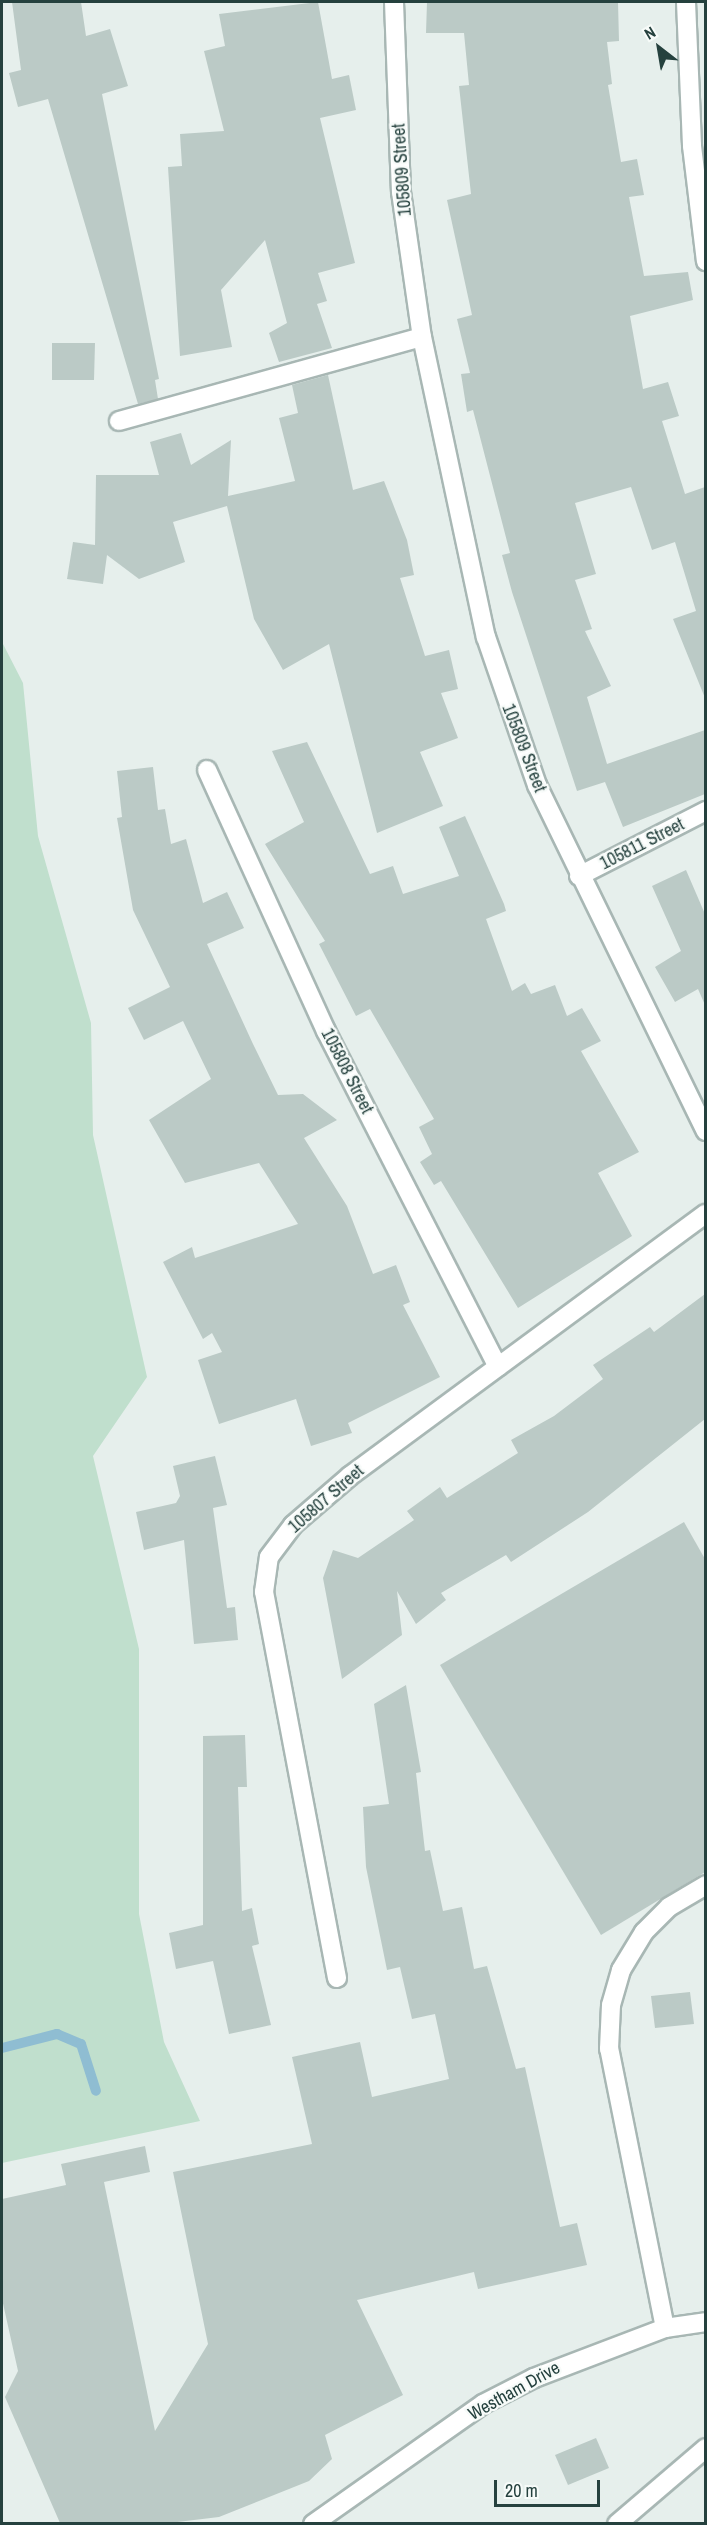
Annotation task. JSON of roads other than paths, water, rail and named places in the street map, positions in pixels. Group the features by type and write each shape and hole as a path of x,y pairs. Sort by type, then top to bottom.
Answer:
{"street":[{"name":"105809 Street","path":"394,2 401,192 422,337 486,638 537,785 579,876 705,1131"},
{"path":"686,2 698,72 692,146 705,261"},
{"path":"119,422 422,337"},
{"name":"105808 Street","path":"207,770 326,1031 498,1367"},
{"name":"105811 Street","path":"579,876 705,811"},
{"name":"105807 Street","path":"337,1978 264,1592 269,1557 318,1501 705,1214"},
{"path":"665,2328 609,2049 611,2005 621,1970 644,1932 669,1907 705,1886"},
{"name":"Westham Drive","path":"313,2523 483,2404 570,2360 665,2328 705,2322"},
{"path":"618,2523 705,2448"}],"waterway":[{"path":"2,2048 57,2034 81,2044 96,2091"}]}
